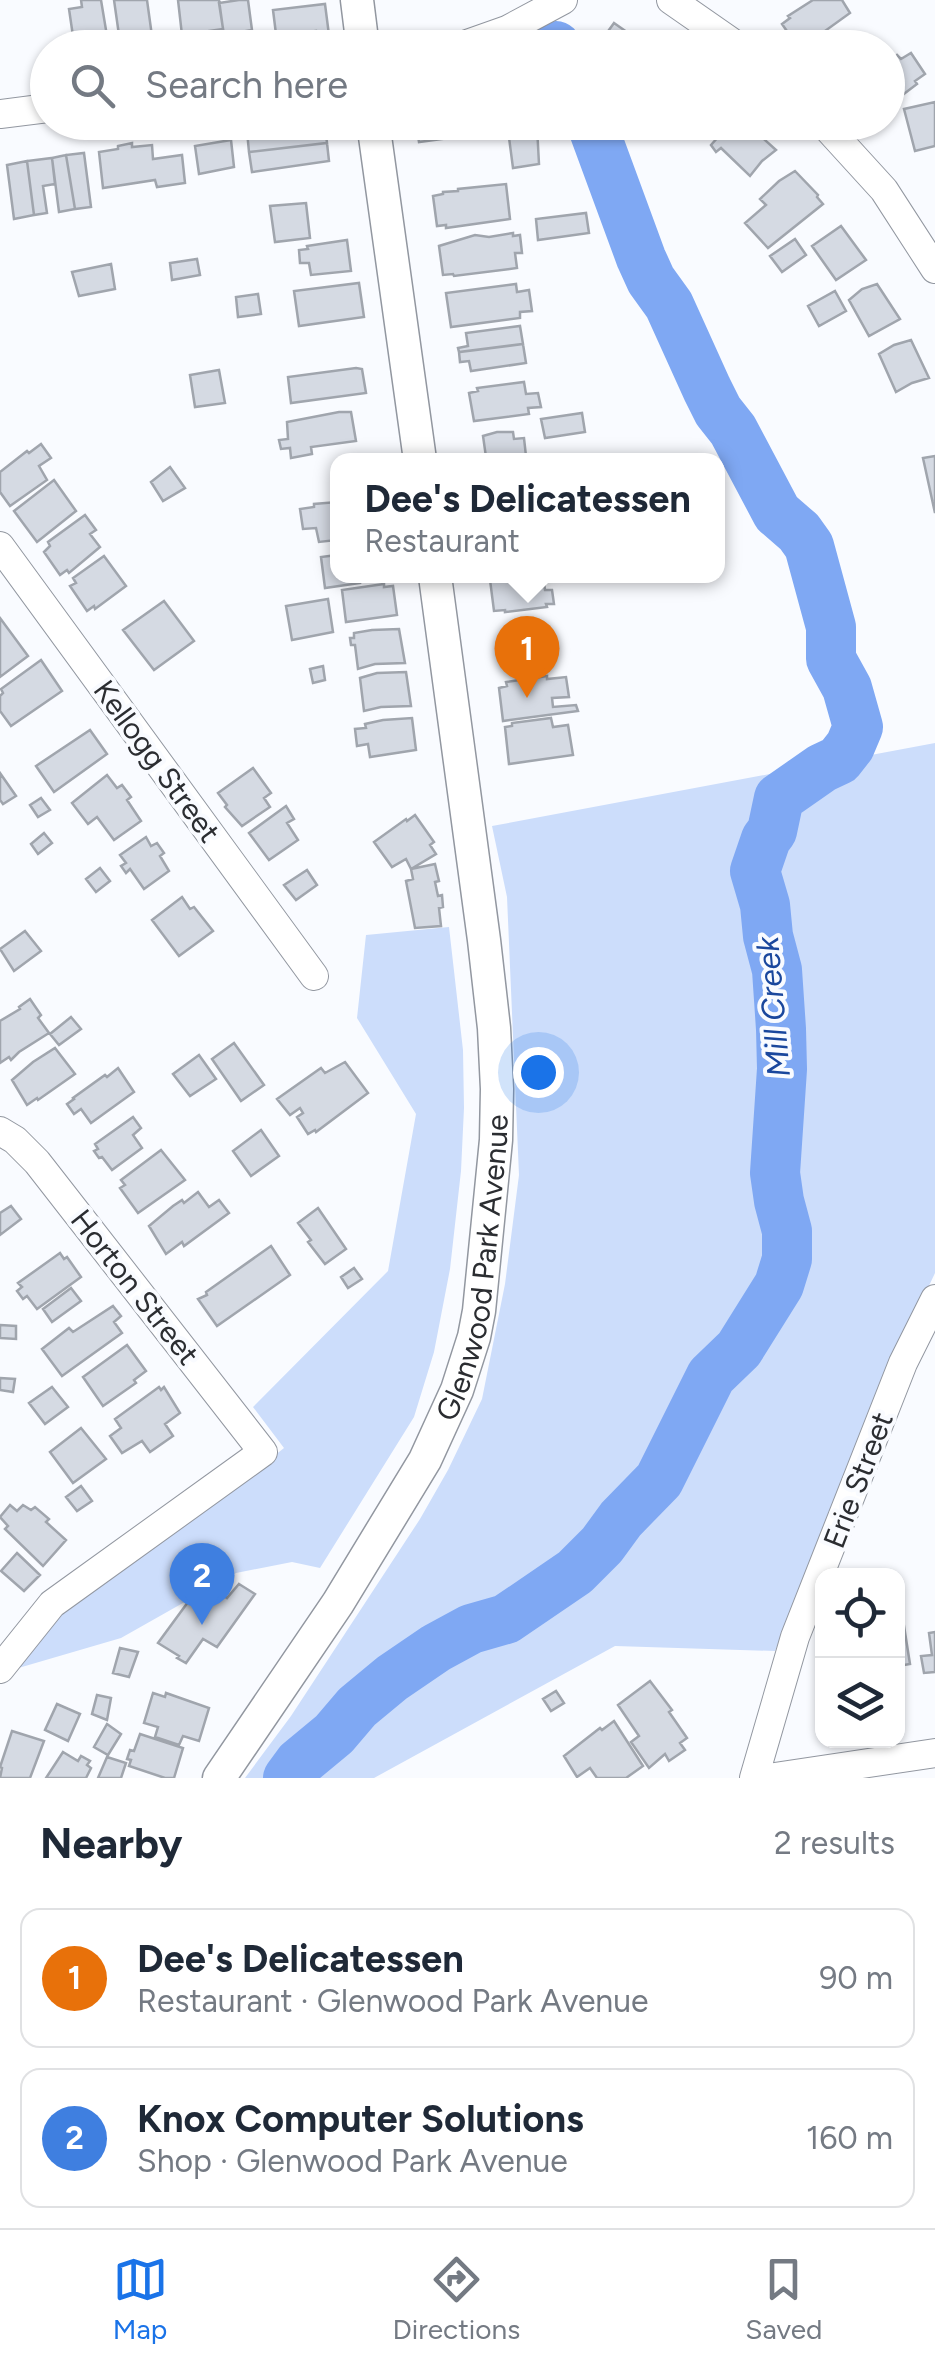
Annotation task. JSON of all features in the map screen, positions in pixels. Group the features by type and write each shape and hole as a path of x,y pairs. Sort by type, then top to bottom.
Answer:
{"main road":[{"path":"358,0 361,30"},
{"path":"376,140 419,453"},
{"name":"Glenwood Park Avenue","path":"219,1778 338,1603 425,1460 457,1390 479,1311 496,1140 495,1044 436,583"}],"street":[{"path":"506,30 564,0"},
{"path":"672,0 714,30"},
{"path":"0,114 30,110"},
{"path":"838,140 884,190 932,258"},
{"name":"Kellogg Street","path":"0,546 314,976"},
{"name":"Horton Street","path":"0,1131 38,1162 263,1452 52,1604 0,1669"},
{"name":"Erie Street","path":"754,1778 796,1637 902,1363 935,1299"},
{"path":"768,1778 935,1752"}],"shaded area":[{"path":"935,743 935,1273 878,1394 775,1651 615,1646 374,1778 245,1778 291,1716 420,1519 482,1399 505,1284 519,1175 507,897 492,826"},
{"path":"449,927 463,1050 461,1171 450,1269 434,1352 414,1417 320,1568 292,1562 236,1573 121,1638 15,1669 51,1616 284,1448 253,1407 388,1271 416,1114 357,1018 366,935"}],"building":[{"path":"81,0 101,0 106,30 72,30 69,9 82,7"},
{"path":"114,0 147,0 151,30 118,30"},
{"path":"178,0 219,0 223,29 181,30"},
{"path":"248,0 252,30 223,30 219,3"},
{"path":"813,0 842,0 850,13 826,30 786,30 782,24"},
{"path":"325,4 328,30 276,30 273,10"},
{"path":"911,53 925,74 905,93 905,57"},
{"path":"935,102 935,146 915,151 905,109"},
{"path":"231,140 234,167 199,174 195,146"},
{"path":"248,140 327,140 327,143 249,152"},
{"path":"509,140 538,140 539,164 513,168"},
{"path":"715,140 765,140 776,150 750,176 721,148 716,152 711,145"},
{"path":"132,143 132,147 152,145 153,159 182,155 185,183 157,187 155,180 103,188 99,152"},
{"path":"327,143 329,161 252,172 249,152"},
{"path":"84,153 91,207 75,209 66,155"},
{"path":"66,155 75,209 59,212 52,158"},
{"path":"52,158 55,184 43,186 47,213 34,215 27,161"},
{"path":"27,161 34,215 14,219 7,165"},
{"path":"795,171 823,204 768,248 745,223 766,205 760,199"},
{"path":"506,184 510,219 437,226 433,196"},
{"path":"306,203 310,238 275,242 270,206"},
{"path":"586,213 589,233 538,240 536,219"},
{"path":"841,226 866,260 836,280 812,246"},
{"path":"475,235 520,235 522,253 515,253 517,268 443,275 439,246"},
{"path":"795,239 806,255 782,272 770,256"},
{"path":"347,240 351,271 311,275 309,263 300,263 299,250 308,249 307,246"},
{"path":"197,259 200,275 172,280 170,263"},
{"path":"111,264 115,289 79,296 72,272"},
{"path":"359,283 364,317 299,326 294,291"},
{"path":"516,284 517,292 529,290 532,311 520,312 520,318 451,327 446,293"},
{"path":"877,284 900,319 869,336 849,300 862,289"},
{"path":"835,291 846,311 819,326 808,306"},
{"path":"258,294 261,314 238,317 236,297"},
{"path":"520,326 523,344 459,352 458,348 468,346 466,333"},
{"path":"911,340 929,378 896,392 879,354"},
{"path":"523,344 526,363 471,371 469,361 460,362 459,352"},
{"path":"362,369 366,393 291,403 288,377"},
{"path":"219,370 225,403 195,407 190,375"},
{"path":"524,382 526,394 538,393 541,407 528,408 529,414 474,421 469,393 478,391 477,388"},
{"path":"351,412 356,441 311,447 312,454 291,458 290,448 281,449 279,440 288,439 287,422"},
{"path":"582,413 585,432 545,438 541,419"},
{"path":"513,432 514,439 524,438 526,453 485,453 483,436"},
{"path":"41,444 51,458 39,466 47,480 10,506 0,492 0,472"},
{"path":"935,456 935,513 923,458"},
{"path":"170,467 185,488 163,501 151,482"},
{"path":"54,480 76,511 37,542 14,511"},
{"path":"330,503 330,541 319,542 316,528 303,529 300,509"},
{"path":"85,515 96,530 90,534 100,547 69,573 67,570 60,575 44,552 50,546 48,542"},
{"path":"104,556 126,586 87,611 70,586 76,583 73,578"},
{"path":"330,556 330,583 360,583 325,588 321,557"},
{"path":"490,583 544,583 545,590 552,590 554,604 546,604 547,607 494,611"},
{"path":"393,586 397,615 346,622 342,590"},
{"path":"328,599 333,632 292,640 286,606"},
{"path":"164,601 194,641 154,670 123,630"},
{"path":"0,618 28,656 0,677"},
{"path":"399,629 405,663 358,669 355,645 351,645 350,638 354,638 354,633"},
{"path":"41,660 62,691 11,726 0,711 1,689"},
{"path":"323,666 325,680 313,683 310,669"},
{"path":"406,672 411,706 364,711 360,678"},
{"path":"566,677 569,697 552,698 553,707 576,705 578,711 503,721 499,688 507,686 506,682"},
{"path":"412,718 416,750 370,757 368,744 357,746 355,729 383,720"},
{"path":"551,718 553,727 568,725 573,755 509,764 505,727"},
{"path":"90,730 107,754 54,792 36,766"},
{"path":"253,768 271,793 264,798 270,807 242,826 218,793"},
{"path":"0,773 16,796 3,804 0,800"},
{"path":"107,775 131,797 127,800 141,821 114,840 97,817 88,824 72,803"},
{"path":"41,798 50,810 38,817 30,805"},
{"path":"286,806 294,819 287,823 298,840 269,860 249,833"},
{"path":"415,815 434,842 430,845 436,854 411,869 406,859 392,867 374,842"},
{"path":"44,833 52,843 38,854 31,844"},
{"path":"146,837 151,846 157,843 164,853 160,856 169,871 144,889 130,869 126,873 121,866 126,863 120,855"},
{"path":"435,864 438,896 442,895 441,926 415,928 406,881 413,879 411,869"},
{"path":"100,868 110,881 96,892 86,879"},
{"path":"307,870 317,885 296,900 284,885"},
{"path":"182,897 213,931 179,956 152,920"},
{"path":"25,931 41,951 14,971 0,949"},
{"path":"30,999 49,1033 11,1060 9,1057 0,1063 0,1021"},
{"path":"71,1017 81,1029 59,1045 50,1034"},
{"path":"234,1043 264,1085 241,1101 212,1059"},
{"path":"55,1048 75,1074 27,1105 12,1080"},
{"path":"199,1055 216,1079 190,1096 173,1074"},
{"path":"345,1062 368,1093 308,1134 297,1117 303,1113 300,1108 290,1115 277,1099 321,1068 325,1073"},
{"path":"118,1068 134,1092 91,1123 81,1109 74,1114 67,1104"},
{"path":"133,1117 141,1128 133,1135 142,1148 112,1170 94,1151 98,1149 95,1144"},
{"path":"261,1130 279,1156 251,1176 233,1151"},
{"path":"161,1150 185,1180 138,1213 120,1188 125,1185 121,1180"},
{"path":"198,1192 209,1207 219,1200 229,1213 184,1246 182,1242 166,1254 149,1226"},
{"path":"11,1206 21,1219 0,1235 0,1213"},
{"path":"318,1208 346,1249 325,1264 298,1223"},
{"path":"271,1246 290,1275 217,1326 198,1299"},
{"path":"60,1253 81,1277 37,1309 17,1291 22,1287 18,1283"},
{"path":"354,1268 362,1279 348,1288 341,1277"},
{"path":"71,1288 81,1301 52,1322 43,1309"},
{"path":"113,1306 121,1316 114,1322 122,1333 62,1376 42,1349 69,1328 73,1332"},
{"path":"0,1325 16,1326 16,1339 0,1338"},
{"path":"127,1345 146,1371 103,1406 83,1377"},
{"path":"0,1378 15,1379 13,1392 0,1390"},
{"path":"52,1387 68,1407 45,1424 29,1403"},
{"path":"164,1387 180,1413 165,1424 173,1436 150,1452 142,1441 122,1453 110,1436 121,1428 115,1419"},
{"path":"81,1428 106,1459 73,1483 50,1452"},
{"path":"81,1486 92,1501 77,1511 66,1497"},
{"path":"10,1505 17,1511 23,1505 31,1510 35,1507 66,1540 43,1566 5,1529 8,1526 0,1517"},
{"path":"17,1553 40,1575 24,1591 1,1571"},
{"path":"239,1584 255,1594 217,1647 203,1639 186,1663 158,1643 191,1598 204,1607 217,1591 227,1598"},
{"path":"905,1632 910,1664 905,1665"},
{"path":"935,1632 935,1672 924,1673 921,1656 932,1655 929,1633"},
{"path":"120,1648 138,1652 129,1677 113,1673"},
{"path":"650,1681 687,1738 680,1743 685,1750 669,1761 665,1754 649,1768 631,1742 639,1736 618,1705"},
{"path":"556,1691 564,1703 551,1711 543,1699"},
{"path":"153,1693 165,1697 166,1693 209,1708 199,1741 183,1736 179,1745 155,1737 158,1727 144,1723"},
{"path":"97,1695 111,1698 107,1720 92,1714"},
{"path":"57,1704 80,1714 68,1741 45,1730"},
{"path":"614,1721 643,1766 626,1778 597,1778 590,1768 577,1777 564,1756"},
{"path":"107,1724 121,1734 108,1755 94,1747"},
{"path":"12,1731 44,1741 30,1778 0,1778"},
{"path":"140,1734 183,1748 174,1778 129,1766 130,1750 134,1751"},
{"path":"63,1752 78,1761 81,1756 90,1761 86,1778 46,1778"},
{"path":"107,1757 126,1763 121,1778 98,1778"}],"waterway":[{"name":"Mill Creek","path":"288,1778 357,1707 392,1678 471,1629 506,1619 575,1572 602,1545 659,1480 711,1376 739,1349 779,1285 787,1259 787,1231 775,1173 782,1069 777,970 755,871 772,831 779,798 839,760 858,727 847,688 831,659 831,627 809,546 777,513 733,430 718,411 669,305 641,258 598,140"}],"place":[{"name":"Dee's Delicatessen","path":"527,698"},
{"name":"Knox Computer Solutions","path":"202,1625"}]}
